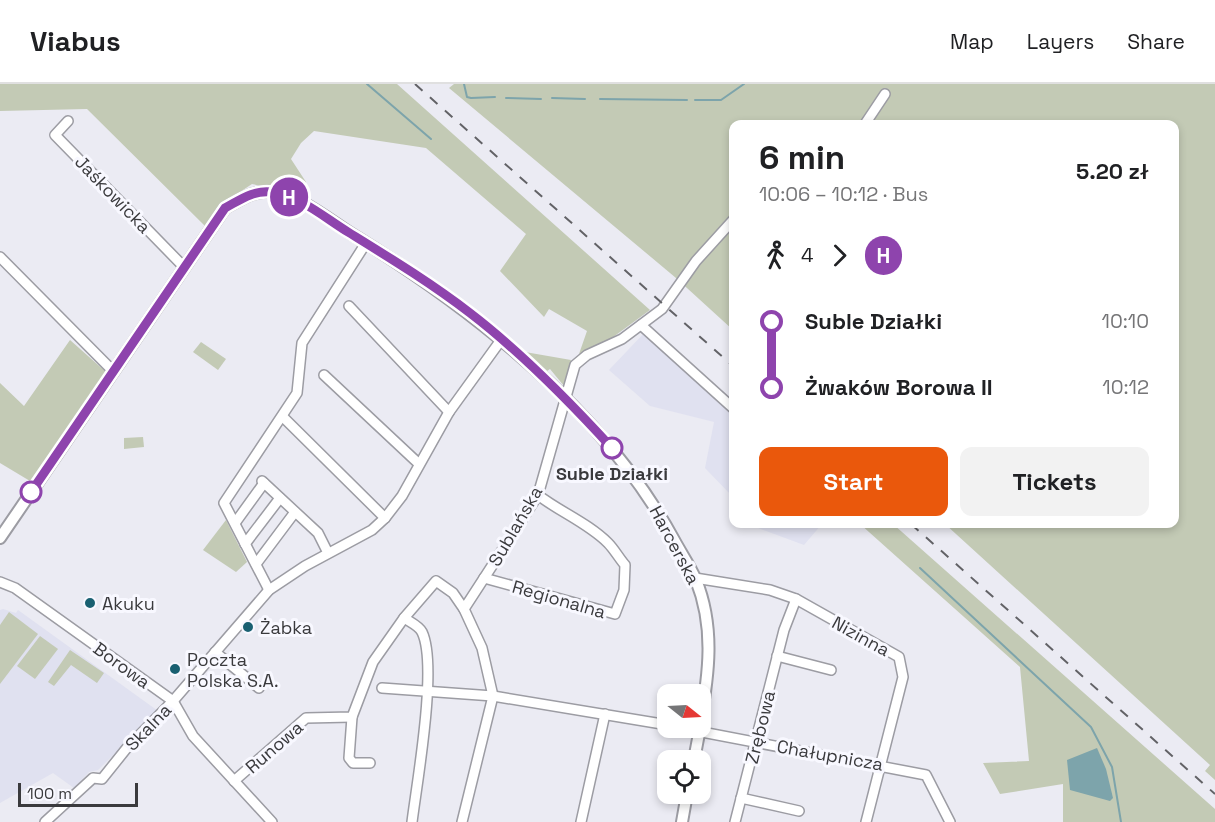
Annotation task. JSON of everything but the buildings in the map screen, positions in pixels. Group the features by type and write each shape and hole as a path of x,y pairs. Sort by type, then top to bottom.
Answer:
{"street":[{"path":"868,120 885,94"},
{"name":"Jaśkowicka","path":"68,121 55,135 184,267"},
{"path":"0,538 225,208 249,194 263,191 287,196 366,243 305,337 299,354 300,379 297,393 224,502 269,590"},
{"name":"Sublańska","path":"464,609 538,495 575,365 580,359 622,339 665,306 696,261 729,225"},
{"name":"Harcerska","path":"366,243 413,272 472,314 612,448 657,507 695,578 704,604 711,651 706,684"},
{"path":"0,257 114,372"},
{"path":"349,306 449,412"},
{"path":"641,325 729,404"},
{"name":"Skalna","path":"45,822 93,778 102,779 126,749 173,701 269,590 331,551 372,530 384,518 402,496 449,412 501,340"},
{"path":"324,375 418,464"},
{"path":"283,417 384,518"},
{"path":"235,523 263,482 318,533 331,551"},
{"name":"Regionalna","path":"484,578 615,614 624,590 625,565 608,543 592,530 560,512 538,495"},
{"path":"245,544 280,498"},
{"path":"255,564 295,512"},
{"name":"Nizinna","path":"695,578 770,590 796,599 899,657 903,676 866,822"},
{"path":"370,763 353,763 349,758 352,717 373,662 404,618 436,581 453,594 464,609 483,648 493,696 462,822"},
{"name":"Borowa","path":"0,582 15,588 173,701 193,736 272,822"},
{"name":"Zrębowa","path":"735,822 777,656 796,599"},
{"path":"404,618 422,630 428,692 412,822"},
{"path":"215,652 259,688"},
{"path":"777,656 831,670"},
{"path":"382,688 493,696 657,723"},
{"path":"581,822 605,714"},
{"name":"Runowa","path":"234,782 306,718 352,717"},
{"name":"Chałupnicza","path":"711,730 756,742 926,775 950,822"},
{"path":"741,798 799,811"},
{"path":"682,822 685,804"}],"shaded area":[{"path":"647,330 729,405 729,493 705,468 714,422 650,406 609,370"},
{"path":"758,528 819,528 804,545"},
{"path":"0,610 16,613 18,610 158,711 98,770 89,772 74,788 53,773 0,803"}],"green space":[{"path":"0,84 397,84 650,310 605,343 579,354 587,331 549,309 544,317 500,271 526,234 426,148 314,131 301,143 291,159 306,182 298,193 252,184 225,202 205,226 87,109 0,111"},
{"path":"454,84 1215,84 1215,780 1205,771 1210,765 949,528 1179,528 1179,120 729,120 729,326 676,278 449,88"},
{"path":"70,340 106,372 30,481 0,463 0,383 24,406"},
{"path":"201,342 226,359 218,370 193,352"},
{"path":"525,352 571,360 564,386 550,369 547,371"},
{"path":"143,437 144,447 124,449 124,438"},
{"path":"226,520 247,562 236,572 203,550"},
{"path":"864,528 898,528 1215,809 1215,822 1063,822 1063,784 1000,794 983,763 1029,761 1020,667"},
{"path":"9,612 38,634 0,684 0,625"},
{"path":"40,636 58,649 35,679 17,666"},
{"path":"70,650 104,673 97,683 71,665 54,686 48,682"}],"water":[{"path":"1097,748 1106,769 1113,798 1110,801 1070,790 1067,760"}],"waterway":[{"path":"367,84 431,139"},
{"path":"464,84 467,97 495,97"},
{"path":"695,100 721,100 744,84"},
{"path":"506,98 541,99"},
{"path":"552,98 585,99"},
{"path":"600,99 687,100"},
{"path":"920,568 1091,727 1112,767 1121,822"}],"railway":[{"path":"415,84 729,363"},
{"path":"916,528 1215,794"}],"bus line":[{"name":"H","path":"31,492 225,208 249,194 263,191 287,196 309,207 413,272 472,314 514,351 612,448"}],"place":[{"name":"Suble Działki","path":"612,448"},
{"name":"Akuku","path":"90,603"},
{"name":"Żabka","path":"248,627"},
{"name":"Poczta Polska S.A.","path":"175,669"}]}
